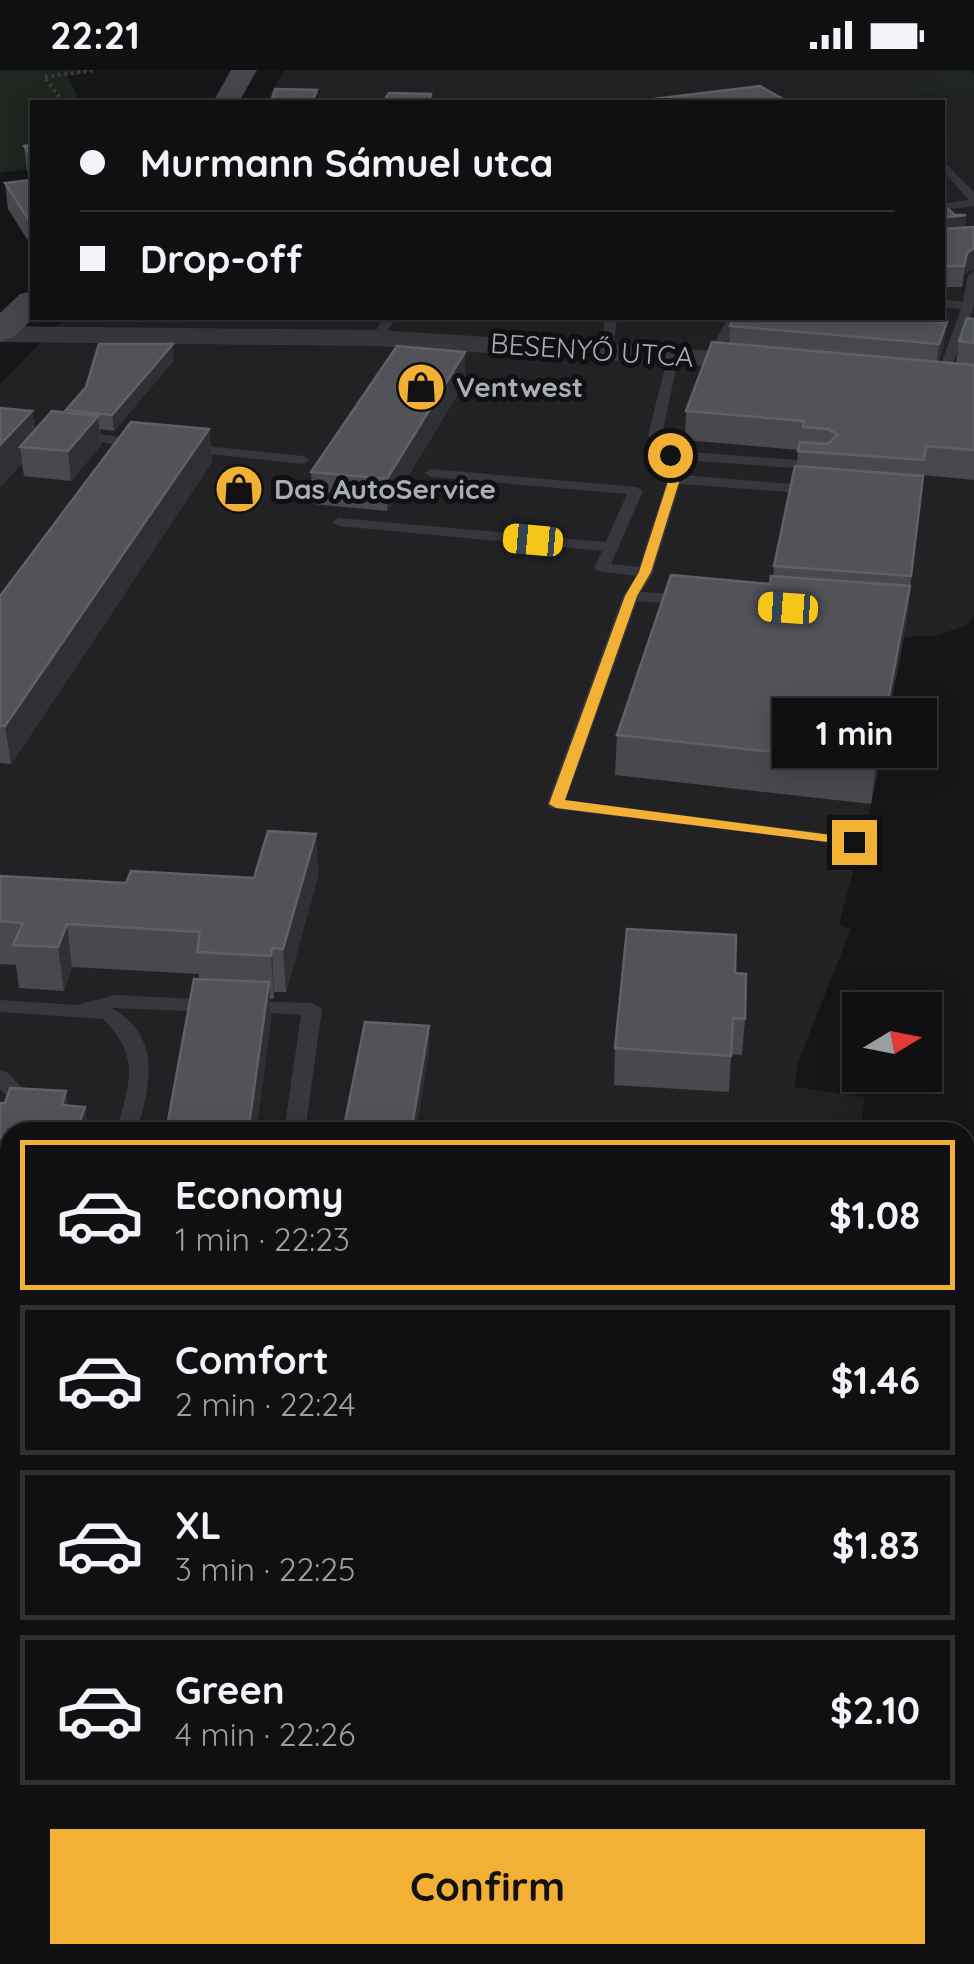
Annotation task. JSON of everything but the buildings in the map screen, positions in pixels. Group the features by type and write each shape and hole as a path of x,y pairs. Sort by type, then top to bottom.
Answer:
{"main road":[{"path":"227,100 244,70"},
{"path":"0,332 30,303"}],"street":[{"name":"BESENYŐ UTCA","path":"0,332 383,328 434,347 607,350 789,364"},
{"path":"933,377 974,382"}],"lane":[{"path":"945,166 974,201"},
{"path":"945,206 974,201"},
{"path":"933,377 968,306 974,275"},
{"path":"945,304 968,306"},
{"path":"607,350 610,320"},
{"path":"712,358 733,320"},
{"path":"673,355 654,435 679,466 644,573 631,596 556,804 854,842"},
{"path":"58,434 154,444"},
{"path":"172,446 303,460"},
{"path":"670,455 825,466"},
{"path":"430,473 636,491 602,568 644,573"},
{"path":"675,479 828,490"},
{"path":"338,522 611,547"},
{"path":"631,596 710,602"},
{"path":"83,1009 116,1001 312,1009 296,1122"},
{"path":"0,1006 109,1013 137,1044 142,1070 129,1122"},
{"path":"0,1077 43,1120"}],"path":[{"path":"61,100 44,77 96,70"}],"shaded area":[{"path":"0,70 98,70 67,76 79,100 30,100 30,169 0,173"},
{"path":"285,70 929,70 941,80 909,85 922,94 974,89 974,615 968,625 936,636 904,637 871,804 839,925 851,929 798,1062 795,1087 865,1097 861,1122 0,1122 0,384 62,320 945,320 945,100 266,100"},
{"path":"929,70 969,70 974,74 974,89 921,94 908,84 940,80"}],"place":[{"name":"Ventwest","path":"421,387"},
{"name":"Das AutoService","path":"239,489"}],"route":[{"path":"670,455 679,466 645,572 631,596 556,804 854,842"}]}
